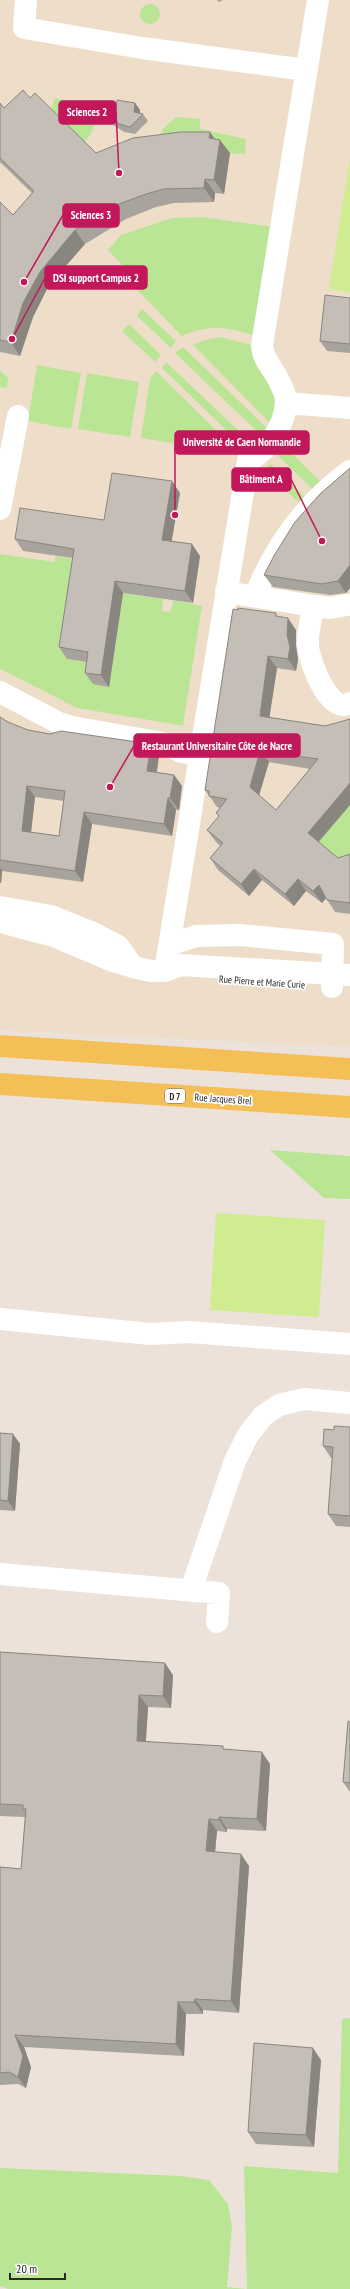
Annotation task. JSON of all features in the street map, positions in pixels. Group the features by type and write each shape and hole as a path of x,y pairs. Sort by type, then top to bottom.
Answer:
{"main road":[{"path":"0,1046 350,1069"},
{"name":"Rue Jacques Brel","path":"0,1084 350,1107"}],"street":[{"path":"26,0 24,28 142,48 306,70"},
{"path":"173,968 169,945 248,461 268,446 280,426 286,403 280,383 262,354 262,345 318,0"},
{"path":"286,403 350,408"},
{"path":"0,509 18,416"},
{"path":"255,596 274,554 296,522 329,486 350,471"},
{"path":"226,592 330,608 347,605"},
{"path":"314,606 308,644 311,664 331,698 338,704 346,705 350,703"},
{"path":"0,692 59,723 100,734 163,743 181,752 200,755"},
{"path":"0,907 51,916 94,933 118,946 133,967"},
{"name":"Rue Pierre et Marie Curie","path":"6,928 54,936 113,961 151,971 173,968 341,981"},
{"path":"169,945 196,936 240,935 333,944 341,981"},
{"path":"0,1319 150,1334 189,1332 350,1344"},
{"path":"191,1590 235,1461 248,1434 263,1416 278,1405 304,1399 350,1403"},
{"path":"0,1574 219,1593 217,1622"}],"shaded area":[{"path":"0,0 350,0 350,1047 0,1030"}],"green space":[{"path":"150,4 157,7 160,14 157,21 150,24 143,21 140,14 143,7"},
{"path":"55,98 90,106 94,127 87,140 82,144 50,112"},
{"path":"176,117 200,119 200,129 246,139 245,154 151,150 163,129"},
{"path":"350,158 350,293 329,289"},
{"path":"202,217 274,227 254,336 236,330 218,328 191,332 182,336 123,275 127,270 108,250 121,235 172,218"},
{"path":"142,309 176,341 171,348 137,316"},
{"path":"129,324 161,355 155,362 122,331"},
{"path":"220,337 252,345 275,395 273,426 193,345 208,339"},
{"path":"183,347 271,432 265,439 175,353"},
{"path":"166,362 256,447 249,452 162,368"},
{"path":"37,365 81,373 71,429 28,421"},
{"path":"0,371 8,378 7,388 0,387"},
{"path":"156,371 240,454 141,438 150,379"},
{"path":"87,373 139,382 130,437 78,429"},
{"path":"286,448 322,483 315,491 278,456"},
{"path":"271,464 307,499 300,503 262,470"},
{"path":"0,554 54,562 56,556 92,562 67,659 112,666 123,593 163,599 162,611 170,612 174,600 202,606 183,725 198,728 77,708 0,669"},
{"path":"350,805 350,868 335,861 309,832"},
{"path":"270,1150 350,1156 350,1199 324,1198"},
{"path":"216,1213 325,1220 319,1317 210,1310"},
{"path":"350,2018 350,2289 247,2289 244,2166 338,2173 342,2019"},
{"path":"0,2168 181,2176 209,2180 228,2204 232,2226 227,2287 246,2289 8,2289 0,2286"}],"building":[{"path":"23,90 30,98 35,93 96,153 133,138 181,132 210,132 209,138 220,140 214,180 205,179 204,188 164,189 146,194 116,205 75,230 40,272 23,303 11,342 0,340 0,202 13,215 34,191 0,158 0,103 4,108"},
{"path":"117,100 135,103 134,112 143,114 130,127 119,124 88,105 115,109"},
{"path":"325,295 350,298 350,344 320,341"},
{"path":"350,468 350,565 338,581 321,584 264,575 295,522 320,494"},
{"path":"112,473 172,481 162,540 192,544 185,591 115,581 101,675 85,673 88,652 59,647 74,549 15,539 20,508 104,520"},
{"path":"238,608 276,613 276,616 288,618 287,635 290,647 288,659 268,656 260,716 325,726 350,719 350,783 308,833 338,858 350,854 350,903 327,900 319,885 313,891 298,879 285,894 254,869 241,884 210,858 223,843 207,830 219,816 216,813 227,799 209,796 209,791 205,790 233,609 238,610","holes":["260,751 318,759 276,810 250,787"]},
{"path":"0,717 28,730 50,734 61,731 151,744 147,771 174,775 170,798 168,798 164,824 84,812 75,871 0,860","holes":["27,786 65,791 59,836 22,831"]},
{"path":"334,1426 350,1427 350,1516 328,1514 333,1447 323,1446 324,1429 334,1430"},
{"path":"0,1433 13,1434 8,1501 0,1500"},
{"path":"0,1652 165,1663 163,1696 139,1695 137,1741 223,1746 223,1749 262,1752 257,1819 219,1817 219,1820 209,1819 206,1851 241,1854 231,2001 195,1999 194,2002 178,2002 176,2044 15,2035 23,2056 18,2077 9,2072 0,2073 0,1867 21,1869 26,1809 23,1809 23,1805 0,1804"},
{"path":"348,1721 350,1722 350,1783 343,1782"},
{"path":"254,2043 313,2048 306,2135 248,2132"}],"place":[{"name":"Sciences 2","path":"119,173"},
{"name":"Sciences 3","path":"24,282"},
{"name":"DSI support Campus 2","path":"12,339"},
{"name":"Université de Caen Normandie","path":"175,515"},
{"name":"Bâtiment A","path":"322,541"},
{"name":"Restaurant Universitaire Côte de Nacre","path":"110,787"}]}
